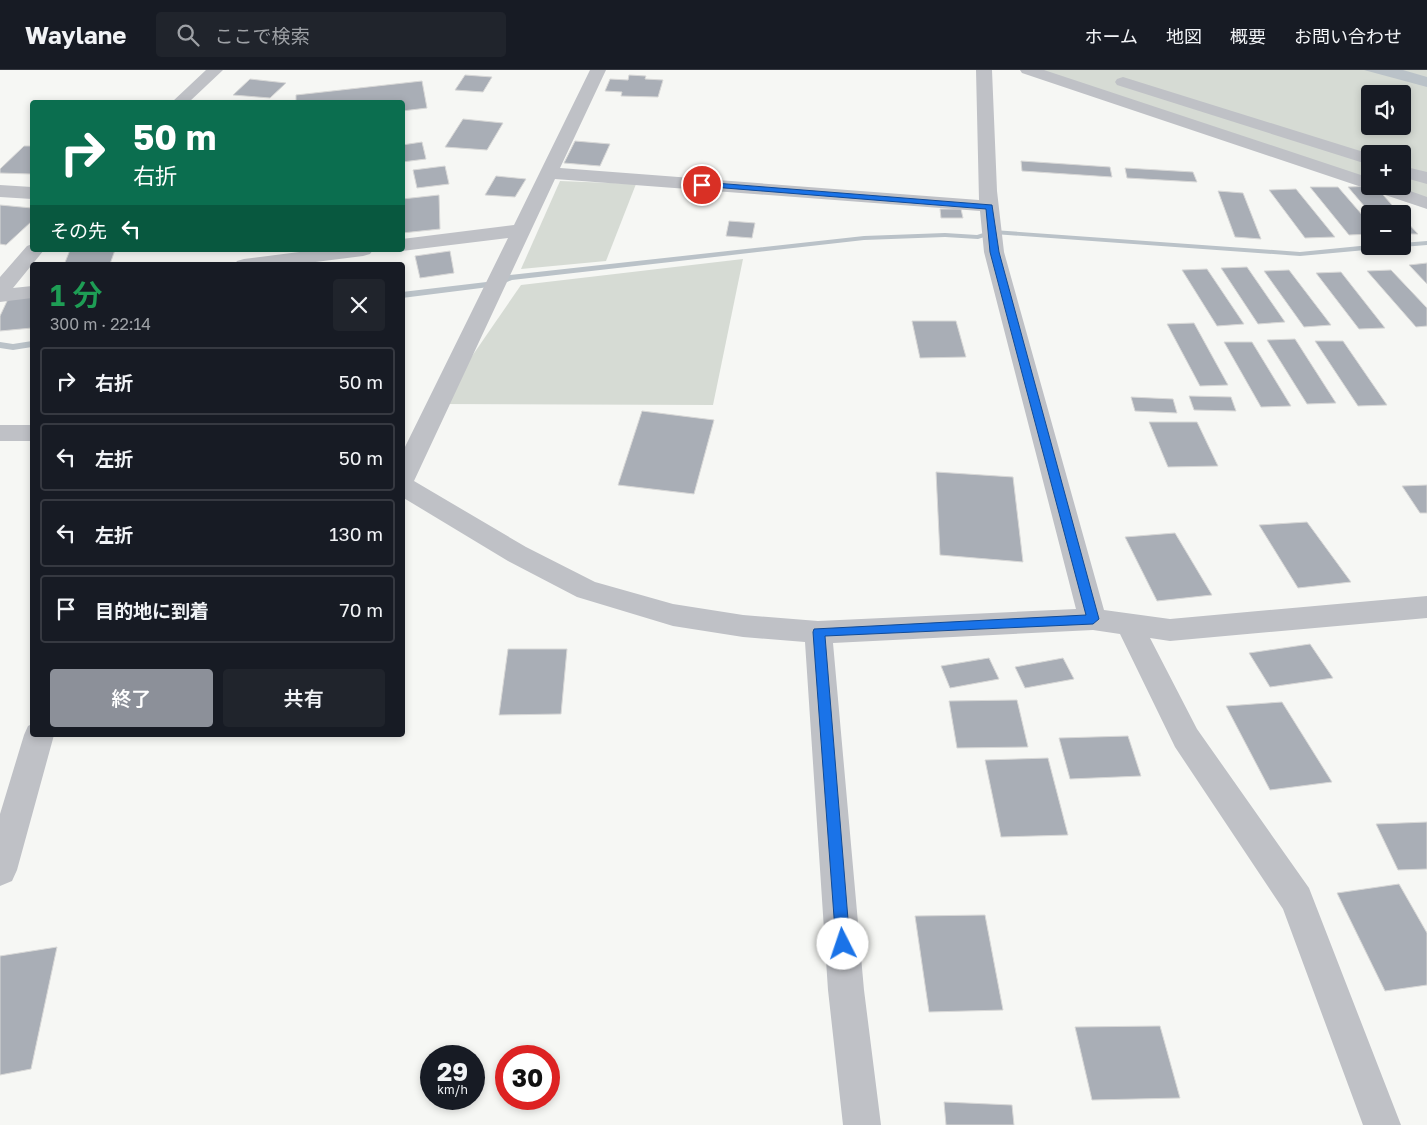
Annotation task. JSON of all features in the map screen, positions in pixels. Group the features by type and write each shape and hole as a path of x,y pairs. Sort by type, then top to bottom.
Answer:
{"street":[{"path":"182,100 215,70"},
{"path":"405,474 598,70"},
{"path":"984,70 989,206 994,252 1093,619"},
{"path":"1028,70 1361,181"},
{"path":"1105,76 1361,157"},
{"path":"549,173 989,206"},
{"path":"1411,174 1427,178"},
{"path":"0,191 30,193"},
{"path":"1403,195 1427,203"},
{"path":"405,245 522,230"},
{"path":"0,290 32,252"},
{"path":"268,262 347,252"},
{"path":"0,296 30,292"},
{"path":"0,433 30,433"},
{"path":"405,487 517,554 587,590 674,614 742,626 818,632 1093,619 1170,630 1427,606"},
{"path":"1129,624 1186,738 1297,900 1382,1125"},
{"path":"818,632 846,990 862,1125"},
{"path":"0,870 38,737"}],"shaded area":[{"path":"1034,70 1427,70 1427,199 1411,194 1411,145 1361,145 1361,177"},
{"path":"1364,70 1403,70 1427,77 1427,87"},
{"path":"560,181 636,184 606,261 521,269"},
{"path":"743,259 713,405 439,404 521,285"}],"building":[{"path":"465,75 492,77 483,92 455,90"},
{"path":"629,75 646,76 645,79 663,80 658,97 621,96 622,92 605,91 610,79 628,80"},
{"path":"250,79 286,83 270,98 233,95"},
{"path":"422,81 427,108 405,111 405,100 296,100 296,95"},
{"path":"463,119 503,123 487,150 445,147"},
{"path":"575,141 610,144 600,166 564,163"},
{"path":"422,142 426,159 405,162 405,145"},
{"path":"24,146 30,146 30,174 0,173 0,169"},
{"path":"1021,161 1110,167 1112,177 1022,171"},
{"path":"445,166 449,184 417,188 413,170"},
{"path":"1125,168 1193,172 1197,182 1127,178"},
{"path":"496,176 526,179 515,197 485,195"},
{"path":"1310,187 1338,187 1361,214 1361,234 1349,235"},
{"path":"1348,187 1361,187 1361,195 1383,195 1392,205 1363,205"},
{"path":"1296,189 1335,237 1305,238 1269,190"},
{"path":"1218,191 1243,193 1261,239 1235,237"},
{"path":"439,195 440,229 405,233 405,199"},
{"path":"0,205 30,208 30,223 6,245 0,244"},
{"path":"940,209 961,209 963,218 941,218"},
{"path":"729,221 755,223 752,238 726,236"},
{"path":"1411,227 1418,234 1411,234"},
{"path":"450,251 454,273 420,278 415,256"},
{"path":"69,252 114,252 111,262 65,262"},
{"path":"1427,263 1427,284 1409,265"},
{"path":"1247,267 1285,322 1258,324 1221,268"},
{"path":"1207,269 1244,324 1217,326 1182,270"},
{"path":"1289,270 1331,325 1304,327 1264,271"},
{"path":"1391,270 1427,308 1427,326 1416,327 1367,271"},
{"path":"1341,272 1385,328 1359,329 1316,273"},
{"path":"30,296 30,328 0,331 0,316 8,299"},
{"path":"912,321 956,321 966,357 920,358"},
{"path":"1194,323 1228,385 1200,386 1167,324"},
{"path":"1295,339 1336,403 1307,404 1267,340"},
{"path":"1315,341 1343,341 1387,405 1358,406"},
{"path":"1224,342 1252,342 1291,406 1261,407"},
{"path":"1189,396 1231,397 1236,411 1194,410"},
{"path":"1131,397 1173,399 1177,413 1135,411"},
{"path":"642,411 714,420 694,494 618,485"},
{"path":"1149,422 1197,422 1218,466 1168,467"},
{"path":"936,472 1013,477 1023,562 940,555"},
{"path":"1427,485 1427,513 1420,513 1402,486"},
{"path":"1307,522 1351,582 1298,588 1259,525"},
{"path":"1175,533 1212,595 1157,601 1125,537"},
{"path":"1310,644 1333,678 1270,687 1249,653"},
{"path":"508,649 567,649 561,714 499,715"},
{"path":"989,658 999,679 950,688 941,666"},
{"path":"1063,658 1074,679 1025,688 1015,667"},
{"path":"1017,700 1028,747 957,748 949,701"},
{"path":"1282,702 1332,782 1270,790 1226,706"},
{"path":"1128,736 1141,776 1070,779 1059,738"},
{"path":"1048,758 1068,835 1001,837 985,760"},
{"path":"1427,822 1427,869 1398,870 1376,824"},
{"path":"1399,884 1427,933 1427,985 1385,991 1337,893"},
{"path":"985,915 1003,1010 929,1012 915,916"},
{"path":"57,947 31,1069 0,1075 0,956"},
{"path":"1160,1026 1180,1098 1092,1100 1075,1027"},
{"path":"944,1102 1012,1105 1014,1125 946,1125"}],"waterway":[{"path":"405,295 497,283 510,278 864,238 945,235 978,237 993,232 1300,254 1361,248"},
{"path":"1411,244 1427,243"},
{"path":"0,345 13,347 30,344"}],"route":[{"path":"702,185 989,206 994,252 1093,619 818,632 843,944"}]}
